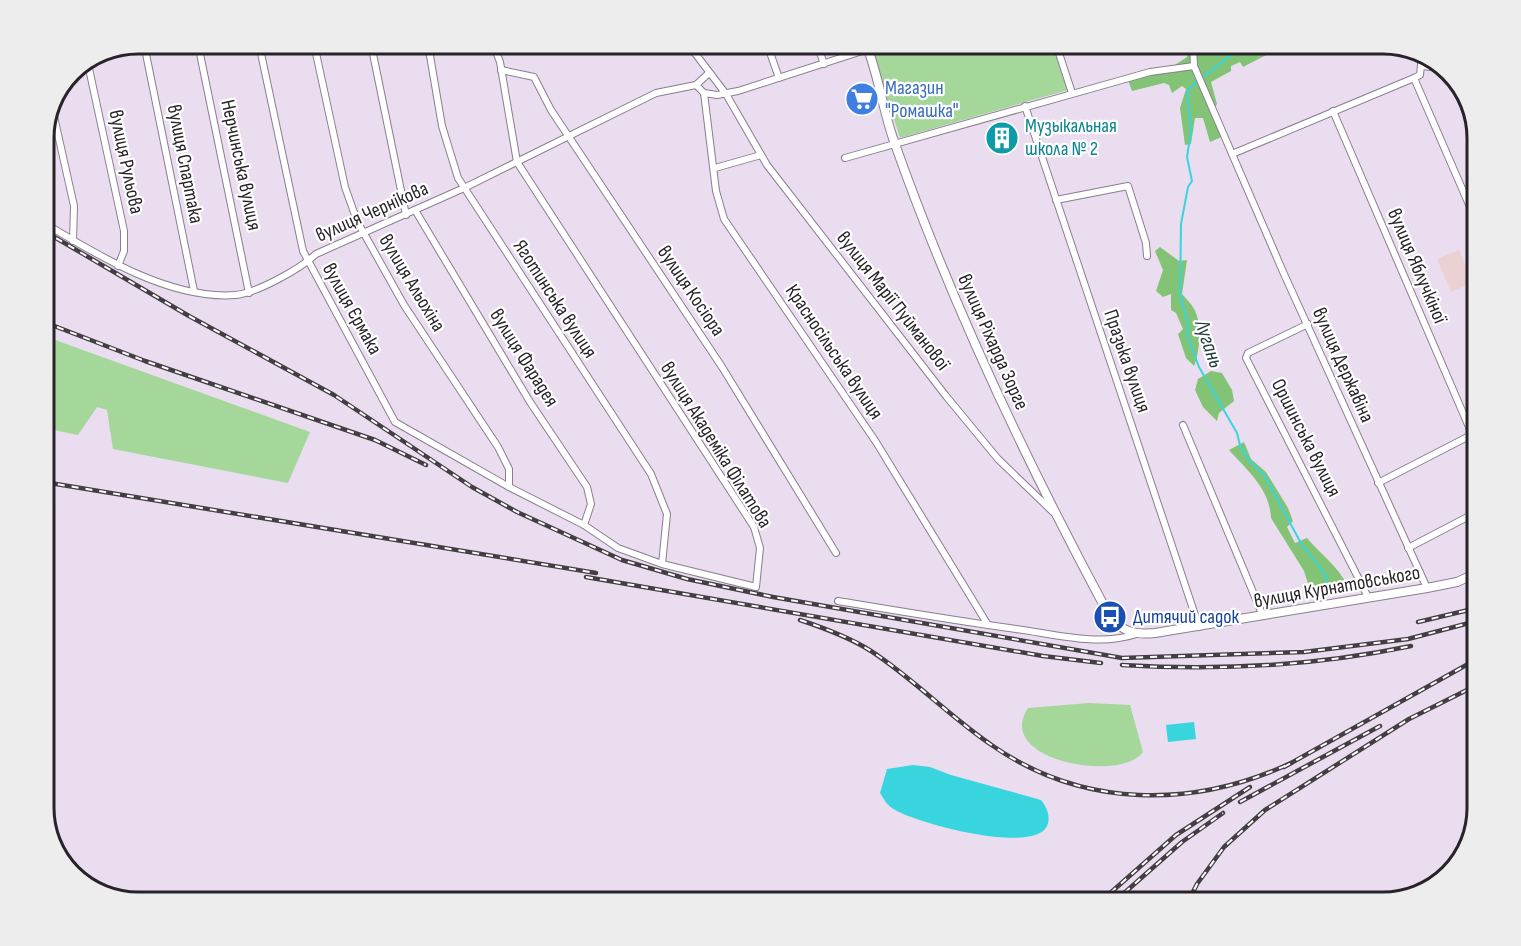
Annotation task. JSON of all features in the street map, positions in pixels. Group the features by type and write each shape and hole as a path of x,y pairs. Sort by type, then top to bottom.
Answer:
{"street":[{"name":"вулиця Спартака","path":"146,54 194,291"},
{"name":"Нерчинська вулиця","path":"200,54 249,292"},
{"name":"вулиця Єрмака","path":"261,54 300,241 308,262 395,422 509,487"},
{"name":"вулиця Альохіна","path":"316,54 345,187 363,232 404,305 498,447 509,469 509,487"},
{"path":"373,54 406,215"},
{"name":"Яготинська вулиця","path":"430,54 447,144 454,169 464,188 651,474 667,514 662,564"},
{"path":"497,54 517,162"},
{"path":"696,54 726,94"},
{"path":"771,54 779,78"},
{"path":"821,54 824,63"},
{"path":"696,85 704,93 726,94 847,54"},
{"name":"вулиця Ріхарда Зорге","path":"870,54 894,142 978,352 1053,512 1110,617 1117,626 1133,633"},
{"path":"1059,54 1072,93"},
{"path":"845,158 894,142 1165,68 1194,66 1193,54"},
{"name":"вулиця Державіна","path":"1194,66 1378,483 1427,588"},
{"path":"1232,154 1414,78 1420,75 1421,66 1427,67"},
{"name":"вулиця Рульова","path":"89,70 124,231 124,251 118,266"},
{"name":"вулиця Косіора","path":"501,70 534,77 567,135 722,367 836,553"},
{"name":"вулиця Чернікова","path":"54,229 118,266 194,291 235,295 249,292 308,262 316,254 464,188 567,135 656,93 696,85 710,73"},
{"path":"1414,78 1467,200"},
{"name":"Красносільська вулиця","path":"704,93 706,129 715,168 718,205 724,219 876,442 988,625"},
{"name":"вулиця Марії Пуйманової","path":"726,94 761,155 980,438 1053,512"},
{"name":"Празька вулиця","path":"1025,106 1199,627"},
{"name":"вулиця Яблучкіної","path":"1333,111 1467,415"},
{"path":"56,123 74,206 73,241"},
{"path":"715,168 761,155"},
{"name":"вулиця Академіка Філатова","path":"509,487 584,525 618,548 662,564 756,587 760,548 754,527 517,162"},
{"path":"1056,200 1128,186 1148,256"},
{"name":"вулиця Фарадея","path":"415,210 530,402 587,487 591,504 584,525"},
{"name":"Оршинська вулиця","path":"1308,324 1248,353 1246,358 1368,597"},
{"path":"1183,425 1263,616"},
{"path":"1378,483 1467,437"},
{"path":"1408,548 1467,518"},
{"name":"вулиця Курнатовського","path":"1133,633 1199,627 1427,588 1467,578"},
{"path":"838,601 988,625 1102,639 1123,638 1133,633"}],"shaded area":[{"path":"1459,250 1467,269 1467,285 1451,292 1437,259"}],"green space":[{"path":"873,54 1056,54 1068,90 900,138"},
{"path":"1188,54 1268,54 1243,67 1240,62 1231,66 1231,71 1211,82 1217,104 1214,108 1224,136 1210,142 1203,118 1195,118 1191,144 1185,145 1180,108 1186,89 1182,86 1172,93 1169,85 1164,83 1132,91 1128,80 1167,70 1187,57"},
{"path":"1160,247 1179,261 1187,260 1182,294 1197,314 1199,329 1199,345 1194,366 1186,358 1178,334 1183,329 1176,313 1171,310 1171,294 1163,297 1156,291 1163,270 1155,251"},
{"path":"54,340 310,432 288,483 113,449 107,410 97,407 78,435 54,430"},
{"path":"1211,371 1222,373 1232,390 1234,401 1219,413 1217,421 1203,407 1195,390 1198,379"},
{"path":"1244,442 1251,459 1266,472 1288,508 1293,521 1287,527 1295,543 1307,538 1336,569 1349,590 1312,596 1304,571 1271,518 1267,498 1262,489 1229,450"},
{"path":"1089,703 1130,705 1143,752 1131,761 1111,766 1088,766 1064,762 1043,753 1028,742 1022,726 1028,708"}],"water":[{"path":"1194,722 1196,739 1168,742 1166,725"},
{"path":"913,765 930,767 1041,800 1048,812 1047,826 1037,834 1020,838 998,837 947,828 904,814 890,806 880,793 887,769"}],"waterway":[{"name":"Лугань","path":"1203,77 1232,54"},
{"name":"Лугань","path":"1197,81 1187,92 1191,131 1187,157 1192,181 1188,187 1181,224 1180,295 1188,324 1187,335 1199,367 1237,433 1240,445 1248,459 1264,475 1302,545 1322,570 1330,587"}],"railway":[{"path":"54,237 189,316 334,395 472,487 517,512 622,560 687,579 773,597 1122,658 1304,652 1408,639 1467,624"},
{"path":"54,326 145,361 375,440 426,465"},
{"path":"54,484 596,573"},
{"path":"586,577 1043,656 1101,663"},
{"path":"1418,622 1467,610"},
{"path":"800,620 863,646 993,746 1028,766 1064,781 1101,791 1139,795 1177,794 1216,788 1254,778 1291,763"},
{"path":"1122,665 1158,667 1267,665 1339,658 1411,646"},
{"path":"1284,767 1467,665"},
{"path":"1193,892 1224,847 1265,810 1409,719 1467,690"},
{"path":"1240,802 1380,726"},
{"path":"1111,892 1176,835 1250,787"},
{"path":"1125,892 1182,842 1223,813"}],"place":[{"name":"Магазин \"Ромашка\"","path":"862,99"},
{"name":"Музыкальная школа № 2","path":"1002,138"},
{"name":"Дитячий садок","path":"1110,617"}]}
